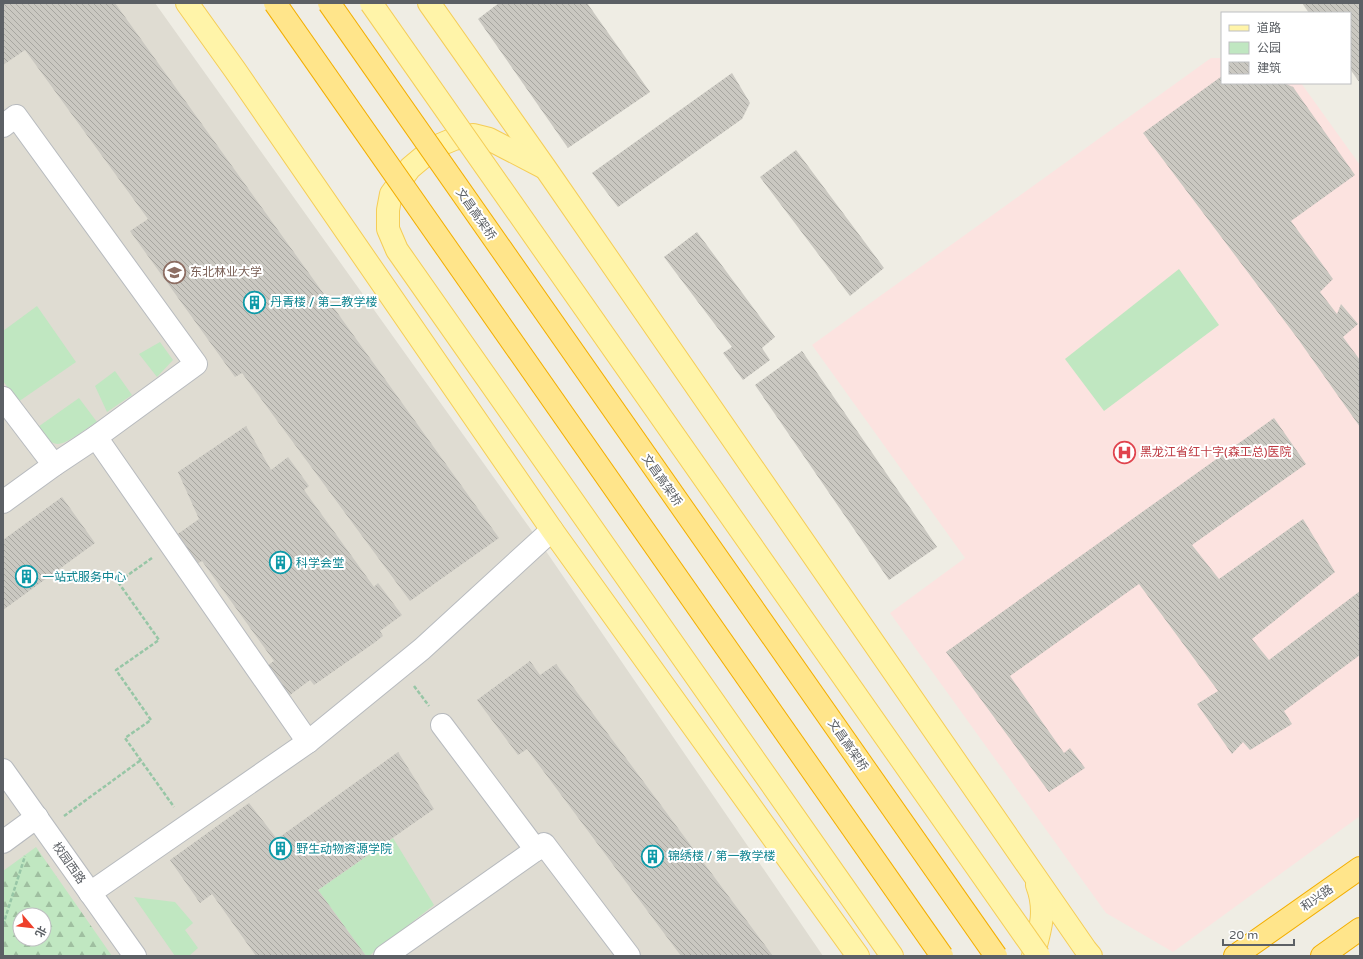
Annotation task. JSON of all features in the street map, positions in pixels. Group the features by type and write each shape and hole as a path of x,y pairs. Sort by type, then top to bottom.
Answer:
{"highway":[{"path":"275,3 942,956"},
{"name":"文昌高架桥","path":"329,3 996,956"},
{"name":"和兴路","path":"1235,956 1360,868"},
{"path":"1316,956 1354,933"},
{"path":"1322,956 1354,933"}],"main road":[{"path":"187,3 235,70 552,530 858,956"},
{"path":"206,3 235,70"},
{"path":"371,3 1039,956"},
{"path":"429,3 546,169 1091,956"},
{"path":"546,169 489,139 473,135 454,139 436,147 410,168 391,194 388,210 388,229 397,250 892,956"},
{"path":"1032,872 1041,894 1043,909 1039,934 1033,956"}],"street":[{"path":"3,126 16,116 196,364 96,437 3,502"},
{"path":"3,398 54,465"},
{"path":"96,437 308,742"},
{"path":"90,893 308,742 422,650 552,530"},
{"path":"442,725 536,850"},
{"name":"校园西路","path":"3,770 135,956"},
{"path":"3,842 41,824"},
{"path":"396,953 544,844 629,956"}],"path":[{"path":"171,545 118,582 159,640 116,670 151,720 125,738 187,826"},
{"path":"400,668 442,725"},
{"path":"41,824 141,760"},
{"path":"3,925 26,853"}],"shaded area":[{"name":"东北林业大学","path":"3,3 155,3 539,541 823,956 3,956"},
{"name":"黑龙江省红十字(森工总)医院","path":"1211,58 1221,58 1221,84 1302,84 1360,165 1360,816 1173,952 1106,913 890,613 965,558 812,345"}],"green space":[{"path":"1179,269 1219,325 1104,411 1065,359"},
{"path":"37,306 76,362 18,402 3,381 3,331"},
{"path":"160,342 173,360 157,377 139,354"},
{"path":"115,371 132,395 107,412 95,386"},
{"path":"79,398 97,422 61,444 48,440 35,429"},
{"path":"393,838 434,905 369,956 366,956 318,890"},
{"path":"36,847 112,956 3,956 3,871"},
{"path":"134,897 175,902 193,923 185,930 198,948 189,956 175,956"}],"building":[{"name":"丹青楼 / 第二教学楼","path":"3,3 115,3 499,538 410,601 242,373 235,377 130,231 148,219 25,50 3,65"},
{"path":"499,3 587,3 650,92 568,148 478,19"},
{"path":"1302,3 1360,3 1360,83 1351,70 1351,12 1308,12"},
{"path":"732,73 750,103 742,119 618,207 592,173"},
{"path":"1221,77 1221,84 1286,84 1293,87 1355,175 1291,221 1333,279 1320,292 1337,314 1341,304 1358,324 1343,337 1360,360 1360,427 1298,339 1143,133"},
{"path":"796,150 884,268 850,296 760,177"},
{"path":"697,232 775,337 762,348 770,360 743,380 723,353 732,347 664,257"},
{"path":"802,351 937,547 889,580 755,385"},
{"path":"1274,418 1306,464 1192,545 1219,579 1303,519 1335,572 1252,639 1269,660 1360,591 1360,655 1284,711 1292,724 1250,750 1243,742 1232,754 1197,704 1218,691 1139,584 1010,676 1064,753 1070,748 1085,768 1049,792 946,652"},
{"name":"科学会堂","path":"246,426 271,470 288,457 309,486 304,490 374,587 378,583 402,615 380,631 383,636 374,643 314,685 310,680 286,698 264,668 274,661 202,561 195,565 175,536 199,519 178,472"},
{"name":"一站式服务中心","path":"62,497 95,543 3,610 3,540"},
{"name":"锦绣楼 / 第一教学楼","path":"530,661 540,675 556,664 773,956 681,956 527,749 518,755 477,700"},
{"name":"野生动物资源学院","path":"398,752 434,809 318,890 366,956 256,956 212,894 200,903 170,860 249,803 277,839"}],"place":[{"name":"东北林业大学","path":"175,272"},
{"name":"丹青楼 / 第二教学楼","path":"255,302"},
{"name":"黑龙江省红十字(森工总)医院","path":"1124,452"},
{"name":"科学会堂","path":"280,563"},
{"name":"一站式服务中心","path":"26,577"},
{"name":"野生动物资源学院","path":"281,849"},
{"name":"锦绣楼 / 第一教学楼","path":"653,856"}]}
